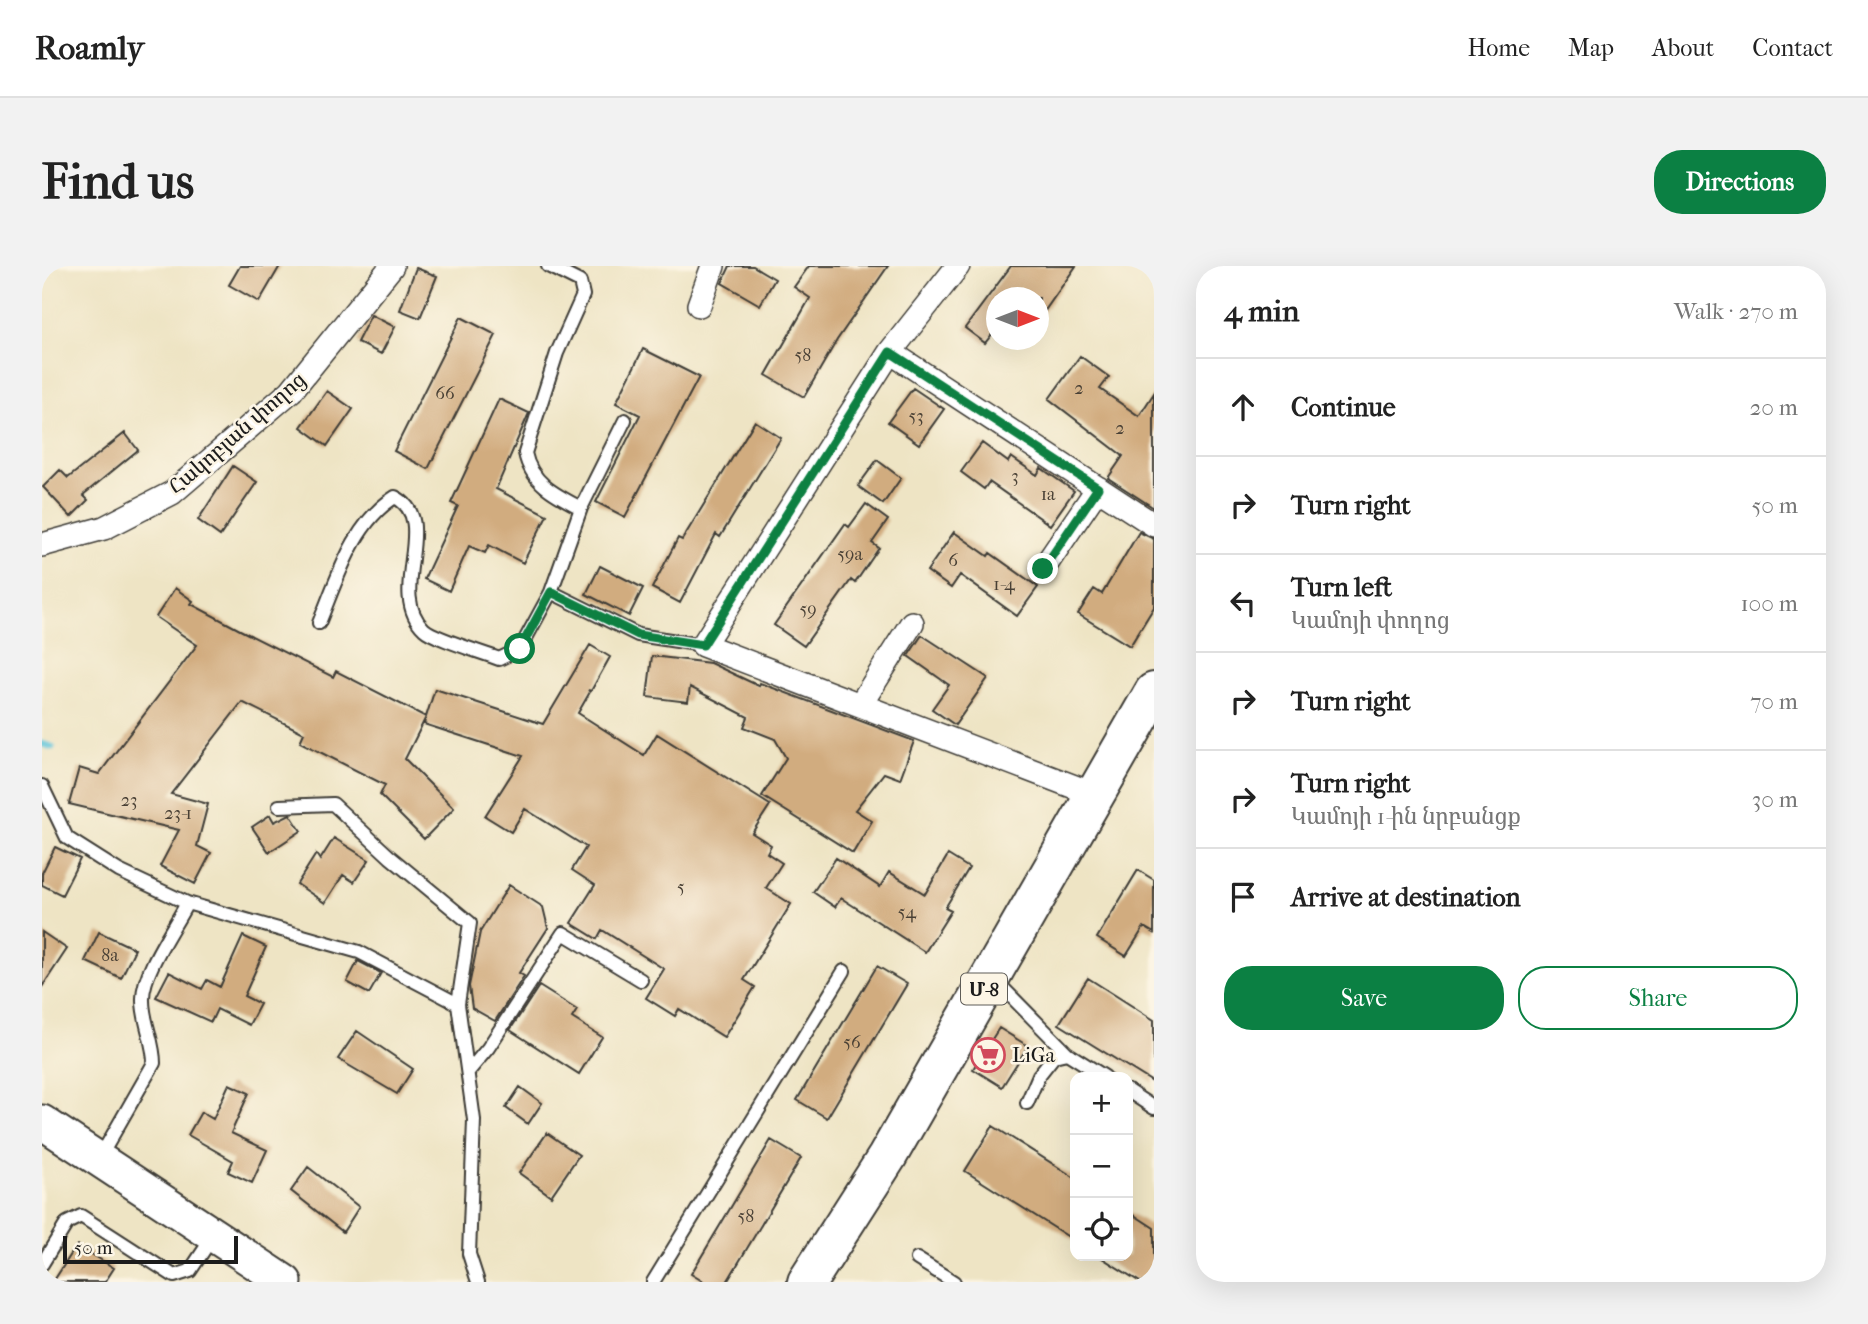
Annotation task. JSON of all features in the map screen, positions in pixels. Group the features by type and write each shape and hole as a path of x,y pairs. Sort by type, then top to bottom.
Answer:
{"highway":[{"name":"Մ-8","path":"807,1282 887,1157 1093,794 1154,692"}],"street":[{"name":"Հակոբյան փողոց","path":"42,545 104,528 172,493 291,391 392,266"},
{"path":"699,305 713,266"},
{"path":"958,266 890,352 703,645 1093,794"},
{"path":"890,352 1154,525"},
{"path":"1043,569 1098,488"},
{"path":"860,705 912,623"},
{"path":"42,1122 285,1282"}],"lane":[{"path":"548,266 580,282 583,295 557,353 524,453 528,468 549,492 581,508"},
{"path":"319,623 351,546 381,506 395,497 408,503 415,519 409,607 425,631 499,659 520,649 551,592 581,508 625,420"},
{"path":"551,592 638,635 703,645"},
{"path":"42,786 67,838 119,871 187,904 359,952 458,1004"},
{"path":"279,806 333,804 390,857 470,923 458,1004 474,1120 469,1254 478,1282"},
{"path":"99,1159 154,1063 154,1044 142,1000 145,983 187,904"},
{"path":"468,1072 488,1048 564,933 641,980"},
{"path":"653,1282 844,971"},
{"path":"991,976 1067,1053 1097,1072"},
{"path":"1027,1103 1039,1075 1054,1056 1067,1053"},
{"path":"1133,1094 1154,1108"},
{"path":"42,1264 67,1223 81,1216 174,1276 190,1272 214,1234"},
{"path":"918,1259 954,1282"}],"building":[{"path":"240,266 280,266 259,302 229,285"},
{"path":"730,266 753,266 775,279 760,305 722,283"},
{"path":"809,266 888,266 837,340 804,397 766,375 810,298 794,287"},
{"path":"1011,266 1076,266 1049,305 1049,287 995,287"},
{"path":"416,268 437,276 420,318 400,310"},
{"path":"986,300 986,342 965,328"},
{"path":"371,315 395,327 381,354 357,342"},
{"path":"461,317 496,335 428,469 394,451"},
{"path":"643,349 699,377 625,517 596,502 640,415 616,403"},
{"path":"1080,356 1109,377 1100,389 1139,416 1154,393 1154,508 1108,478 1123,456 1049,399"},
{"path":"913,388 944,409 919,444 888,422"},
{"path":"327,391 353,409 327,446 301,427"},
{"path":"499,399 529,413 496,489 547,515 523,563 489,545 485,553 469,546 449,591 424,579 458,506 451,503"},
{"path":"755,421 781,438 720,537 716,534 680,603 652,588 678,538 682,540"},
{"path":"125,433 138,450 83,495 88,500 71,517 43,487 60,470 68,478"},
{"path":"982,443 1008,462 1011,457 1037,475 1041,468 1074,491 1050,525 989,482 984,489 961,472"},
{"path":"877,460 901,478 883,504 858,486"},
{"path":"233,466 257,482 220,536 198,520"},
{"path":"866,504 888,520 872,543 879,548 855,583 851,580 804,646 774,625 845,524 849,527"},
{"path":"954,532 988,556 990,553 1038,587 1017,616 960,575 951,588 927,571"},
{"path":"1139,532 1154,539 1154,607 1130,646 1078,614 1094,589 1102,594"},
{"path":"600,566 643,588 629,616 586,594"},
{"path":"175,588 193,601 191,604 240,630 333,677 336,671 426,717 405,759 454,808 424,839 380,795 385,785 300,742 304,733 242,702 171,794 208,804 197,846 211,853 195,884 160,866 179,830 69,804 79,768 99,774 197,645 156,617"},
{"path":"922,635 988,678 955,725 932,709 949,685 908,656"},
{"path":"590,645 610,657 591,691 588,690 590,692 578,713 644,755 657,734 770,805 752,833 771,845 767,853 782,863 766,888 791,904 744,980 755,987 724,1037 679,1009 675,1016 646,998 664,969 602,930 597,939 571,923 595,885 572,870 586,847 525,809 511,832 485,816 523,756 424,724 435,689 543,724"},
{"path":"652,656 710,663 759,686 760,683 914,741 900,779 884,773 855,810 872,821 853,853 762,796 786,758 775,739 744,727 748,717 690,687 688,702 647,697"},
{"path":"290,814 301,831 269,852 252,827 270,815 274,822"},
{"path":"334,838 369,860 354,882 343,875 325,903 297,884 316,854 320,860"},
{"path":"55,847 80,859 62,895 42,885 42,873"},
{"path":"948,855 969,868 945,908 951,911 925,952 841,898 835,907 813,892 836,858 880,887 889,872 925,894"},
{"path":"1138,870 1154,880 1154,933 1144,927 1126,956 1097,938"},
{"path":"509,885 543,907 548,928 519,973 524,976 495,1021 472,1008 469,986 480,932"},
{"path":"42,932 67,949 42,987"},
{"path":"99,932 135,949 121,978 85,961"},
{"path":"243,936 266,947 244,996 260,1004 249,1025 217,1009 211,1022 156,997 169,972 202,989 207,980 220,987"},
{"path":"358,961 381,973 369,994 347,982"},
{"path":"877,966 907,984 827,1118 797,1100"},
{"path":"1088,978 1154,1020 1154,1083 1059,1024"},
{"path":"539,986 577,1010 572,1018 602,1037 579,1074 510,1030"},
{"path":"999,1028 1028,1046 1002,1087 973,1069"},
{"path":"357,1031 413,1069 397,1094 338,1059"},
{"path":"229,1084 249,1093 231,1133 267,1150 252,1183 228,1172 233,1161 188,1135 201,1112 213,1119"},
{"path":"520,1087 542,1103 528,1124 506,1108"},
{"path":"993,1126 1070,1175 1070,1238 965,1171"},
{"path":"547,1133 579,1155 551,1196 519,1173"},
{"path":"771,1140 801,1158 727,1282 704,1282 691,1274"},
{"path":"308,1167 359,1207 343,1232 291,1191"},
{"path":"1133,1214 1154,1228 1154,1282 1140,1282 1107,1261 1133,1261"},
{"path":"77,1245 114,1268 105,1282 53,1282"}],"waterway":[{"path":"42,744 52,747"}],"place":[{"name":"LiGa","path":"988,1055"}],"route":[{"path":"520,649 551,592 638,635 703,645 890,352 1098,488 1043,569"}]}
